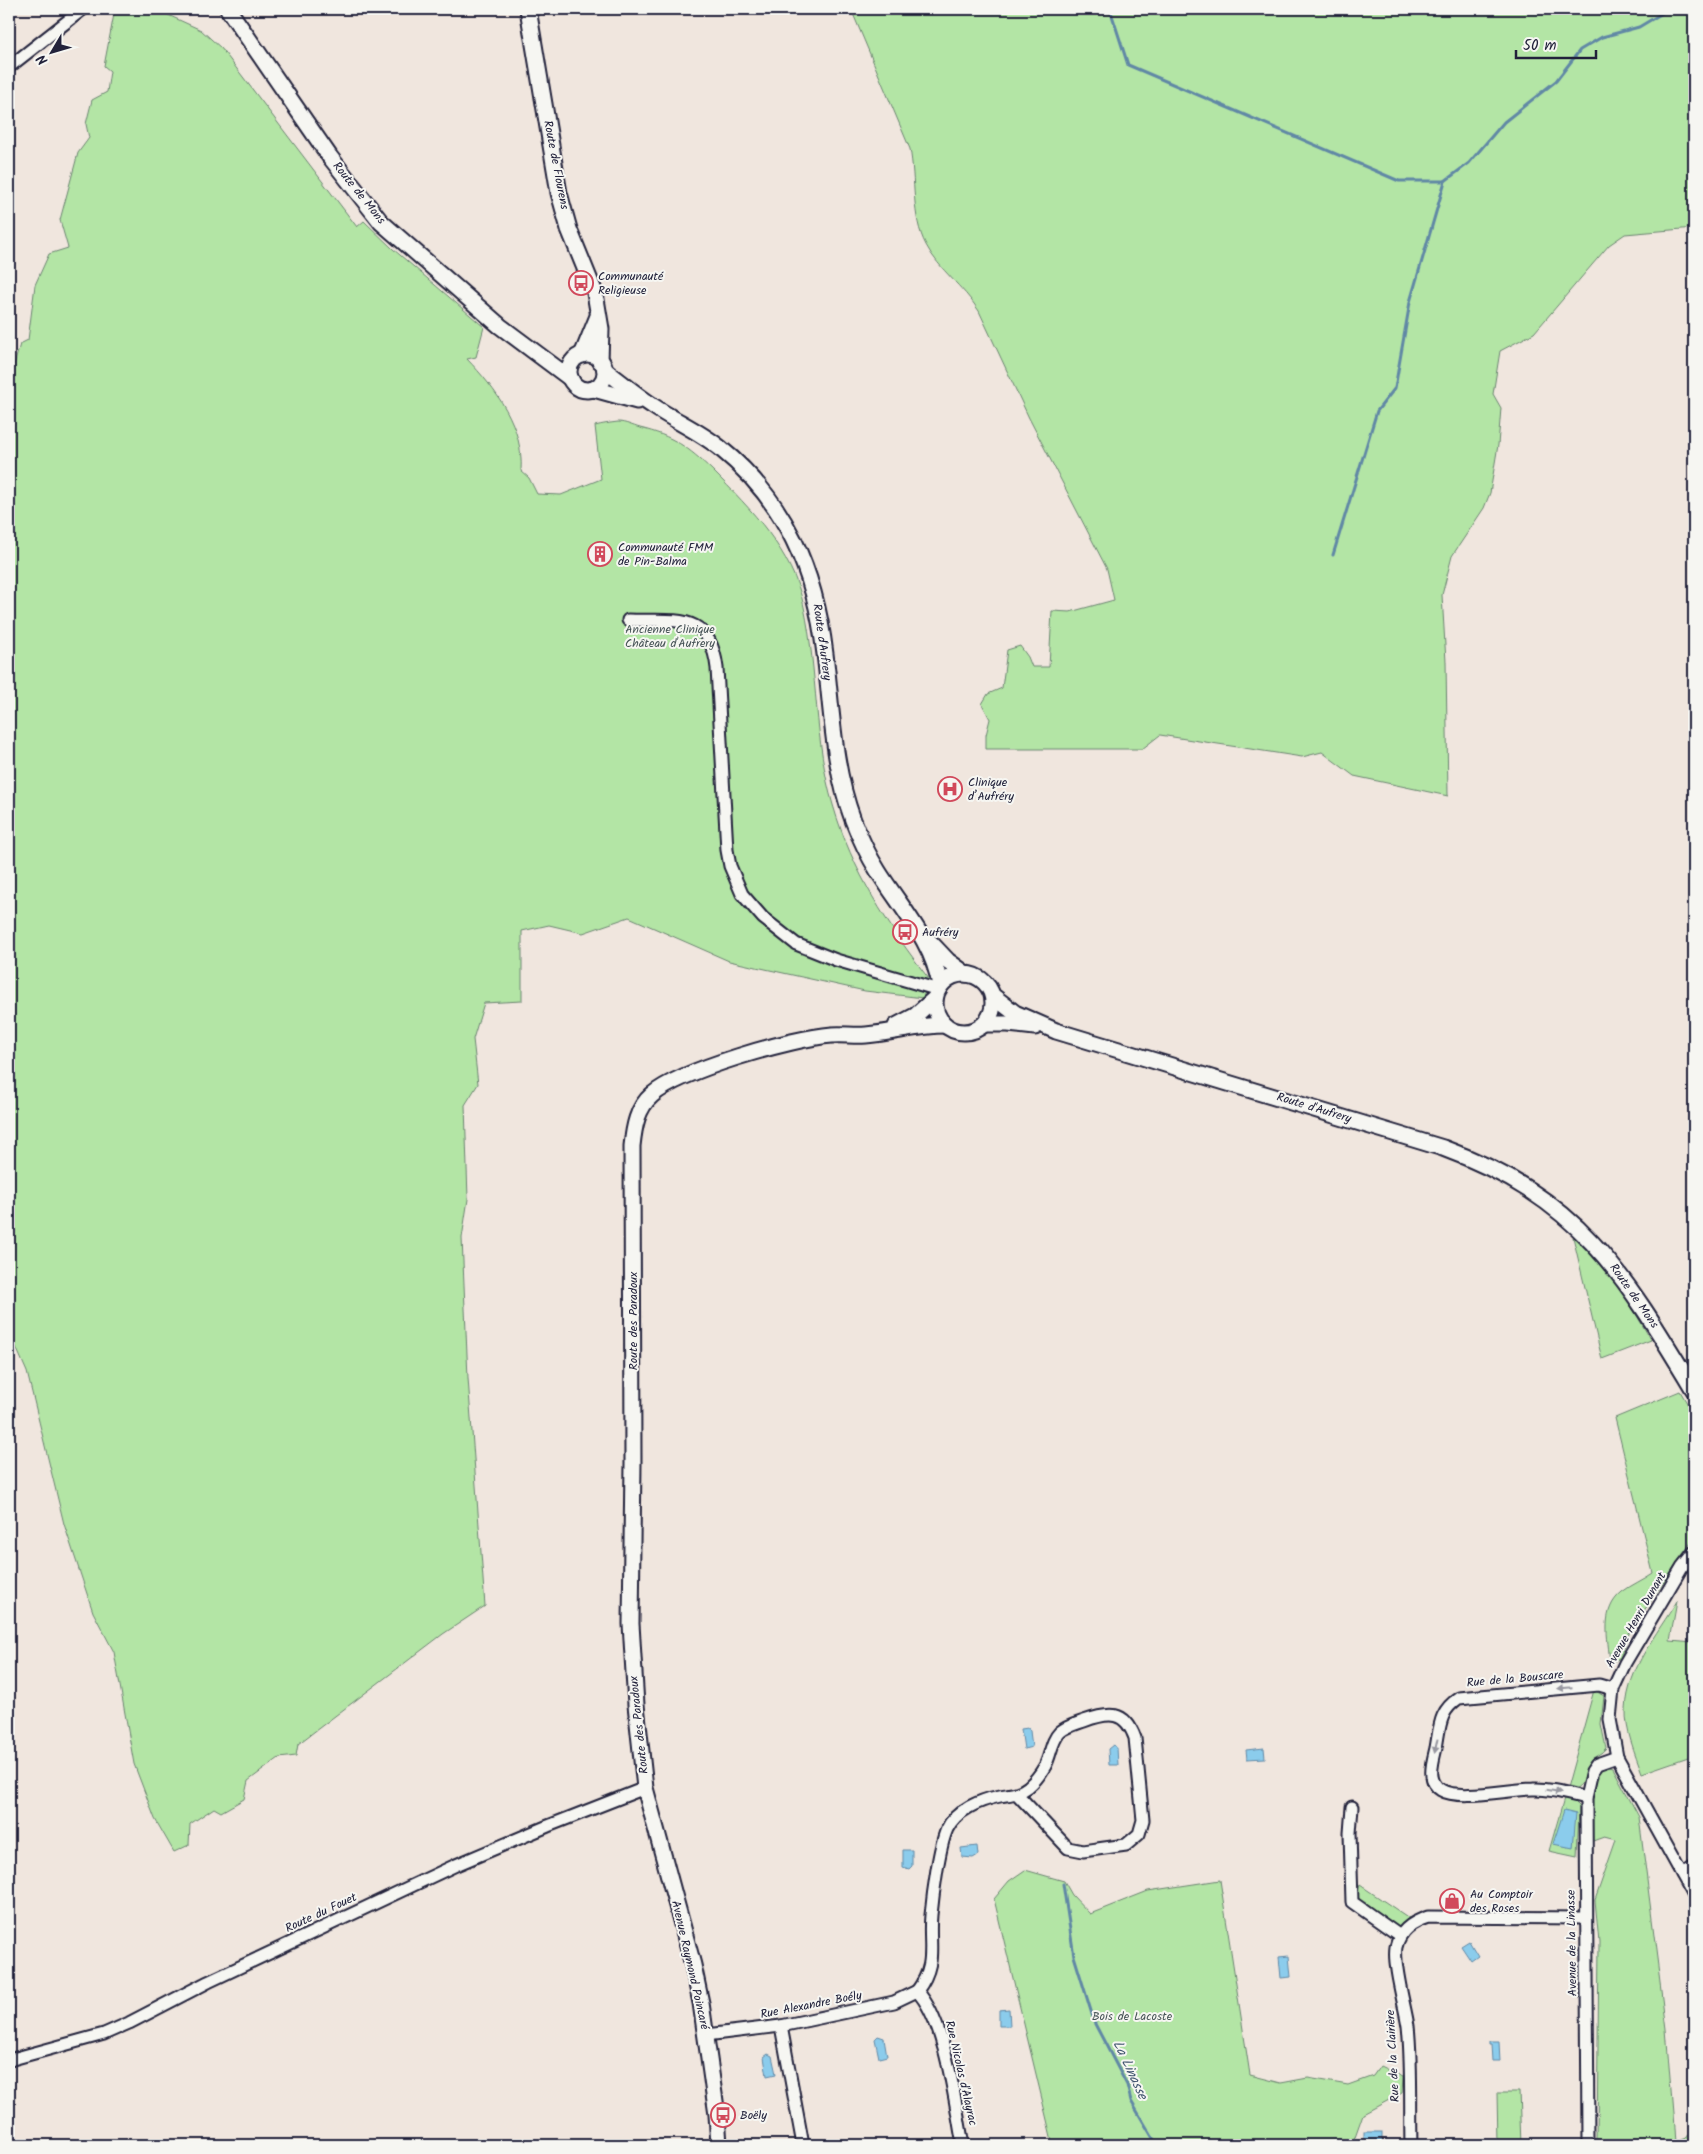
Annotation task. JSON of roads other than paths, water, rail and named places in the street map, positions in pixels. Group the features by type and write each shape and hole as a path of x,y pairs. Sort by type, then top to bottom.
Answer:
{"main road":[{"name":"Route de Mons","path":"228,9 330,157 381,222 524,346 571,379"},
{"name":"Route de Flourens","path":"528,9 560,193 569,229 595,293 601,329 602,365"},
{"path":"579,358 592,356 602,365 601,383 594,389 579,388 571,379 570,368 579,358 598,316"},
{"name":"Route de Mons","path":"524,346 553,356 579,358"},
{"name":"Route d'Aufrery","path":"602,365 653,406 697,431 744,468 764,492 796,544 810,579 818,608 836,757 843,790 862,843 877,870 915,926 937,968 938,992"},
{"name":"Route d'Aufrery","path":"594,389 653,406"},
{"name":"Route d'Aufrery","path":"915,926 948,961 966,974"},
{"path":"877,1034 915,1016 952,977 966,974 983,981 993,996 994,1006 991,1016 986,1024 970,1032 952,1030 938,1018 935,1008 938,992"},
{"name":"Route d'Aufrery","path":"993,996 1015,1013 1056,1030 1443,1148 1500,1171 1538,1194 1561,1212"},
{"name":"Route d'Aufrery","path":"986,1024 1008,1024 1056,1030"},
{"path":"877,1034 911,1027 945,1025"},
{"name":"Route des Paradoux","path":"645,1788 636,1705 631,1624 633,1463 632,1146 638,1115 643,1105 663,1087 725,1062 786,1043 814,1038 877,1034"},
{"name":"Route de Mons","path":"1561,1212 1590,1238 1627,1283 1694,1390"},
{"name":"Avenue Raymond Poincaré","path":"645,1788 693,1966 706,2035 717,2115 719,2145"}],"street":[{"path":"9,67 83,9"},
{"path":"628,620 689,623 704,631 710,639 715,651 717,668 727,850 736,883 747,901 763,918 796,944 836,960 932,988 938,992"},
{"name":"Avenue Henri Dunant","path":"1694,1552 1682,1567 1625,1663 1614,1689 1610,1719 1617,1757 1694,1896"},
{"name":"Rue de la Bouscare","path":"1586,1798 1535,1788 1466,1794 1440,1790 1434,1782 1431,1770 1443,1713 1449,1704 1459,1698 1599,1685 1614,1689"},
{"path":"918,1991 931,1965 931,1915 943,1841 947,1829 957,1816 973,1805 999,1796 1017,1794 1028,1786 1045,1766 1054,1741 1060,1732 1069,1727 1106,1714 1121,1718 1132,1729 1135,1738 1143,1820 1139,1834 1126,1845 1083,1850 1068,1848 1017,1794"},
{"name":"Avenue de la Linasse","path":"1588,2145 1585,1918 1586,1798 1592,1771 1597,1764 1617,1757"},
{"name":"Route du Fouet","path":"9,2060 104,2034 208,1982 456,1865 645,1788"},
{"path":"1352,1808 1350,1833 1352,1902 1400,1936 1416,1920 1428,1917 1585,1918"},
{"path":"1682,1874 1694,1866"},
{"name":"Rue de la Clairière","path":"1400,1936 1396,1947 1395,1960 1408,2028 1411,2145"},
{"name":"Rue Alexandre Boély","path":"706,2035 781,2026 894,2002 918,1991"},
{"name":"Rue Nicolas d'Alayrac","path":"918,1991 927,2001 940,2039 963,2145"},
{"path":"781,2026 803,2145"}],"water":[{"path":"1028,1728 1032,1747 1024,1749 1021,1729"},
{"path":"1113,1745 1117,1748 1118,1765 1109,1765 1108,1749"},
{"path":"1264,1748 1265,1758 1247,1759 1246,1750"},
{"path":"1564,1810 1576,1813 1573,1848 1553,1844"},
{"path":"977,1846 978,1855 973,1858 962,1857 961,1848"},
{"path":"903,1850 912,1850 912,1866 909,1869 903,1867"},
{"path":"1469,1941 1478,1956 1471,1961 1461,1946"},
{"path":"1289,1956 1291,1977 1281,1978 1279,1957"},
{"path":"1009,2009 1010,2026 999,2026 999,2010"},
{"path":"878,2036 884,2038 887,2056 879,2058 875,2039"},
{"path":"1489,2042 1499,2042 1500,2061 1492,2061 1491,2045 1489,2045"},
{"path":"768,2054 772,2056 776,2074 767,2076 764,2057"},
{"path":"1364,2132 1382,2132 1382,2141 1364,2141"}],"waterway":[{"path":"1110,9 1128,65 1399,181 1445,181"},
{"path":"1333,555 1377,411 1395,388 1410,302 1445,181 1469,163 1504,122 1556,81 1580,50 1602,37 1639,27 1669,9"},
{"name":"La Linasse","path":"1063,1884 1074,1956 1095,2024 1127,2085 1131,2101 1157,2145"}],"place":[{"name":"Communauté Religieuse","path":"581,283"},
{"name":"Communauté FMM de Pin-Balma","path":"600,554"},
{"name":"Clinique d’Aufréry","path":"950,789"},
{"name":"Aufréry","path":"905,932"},
{"name":"Au Comptoir des Roses","path":"1452,1901"},
{"name":"Boëly","path":"723,2115"}],"park label":[{"name":"Ancienne Clinique Château d'Aufrery","path":"670,636"},
{"name":"Bois de Lacoste","path":"1132,2016"}]}
